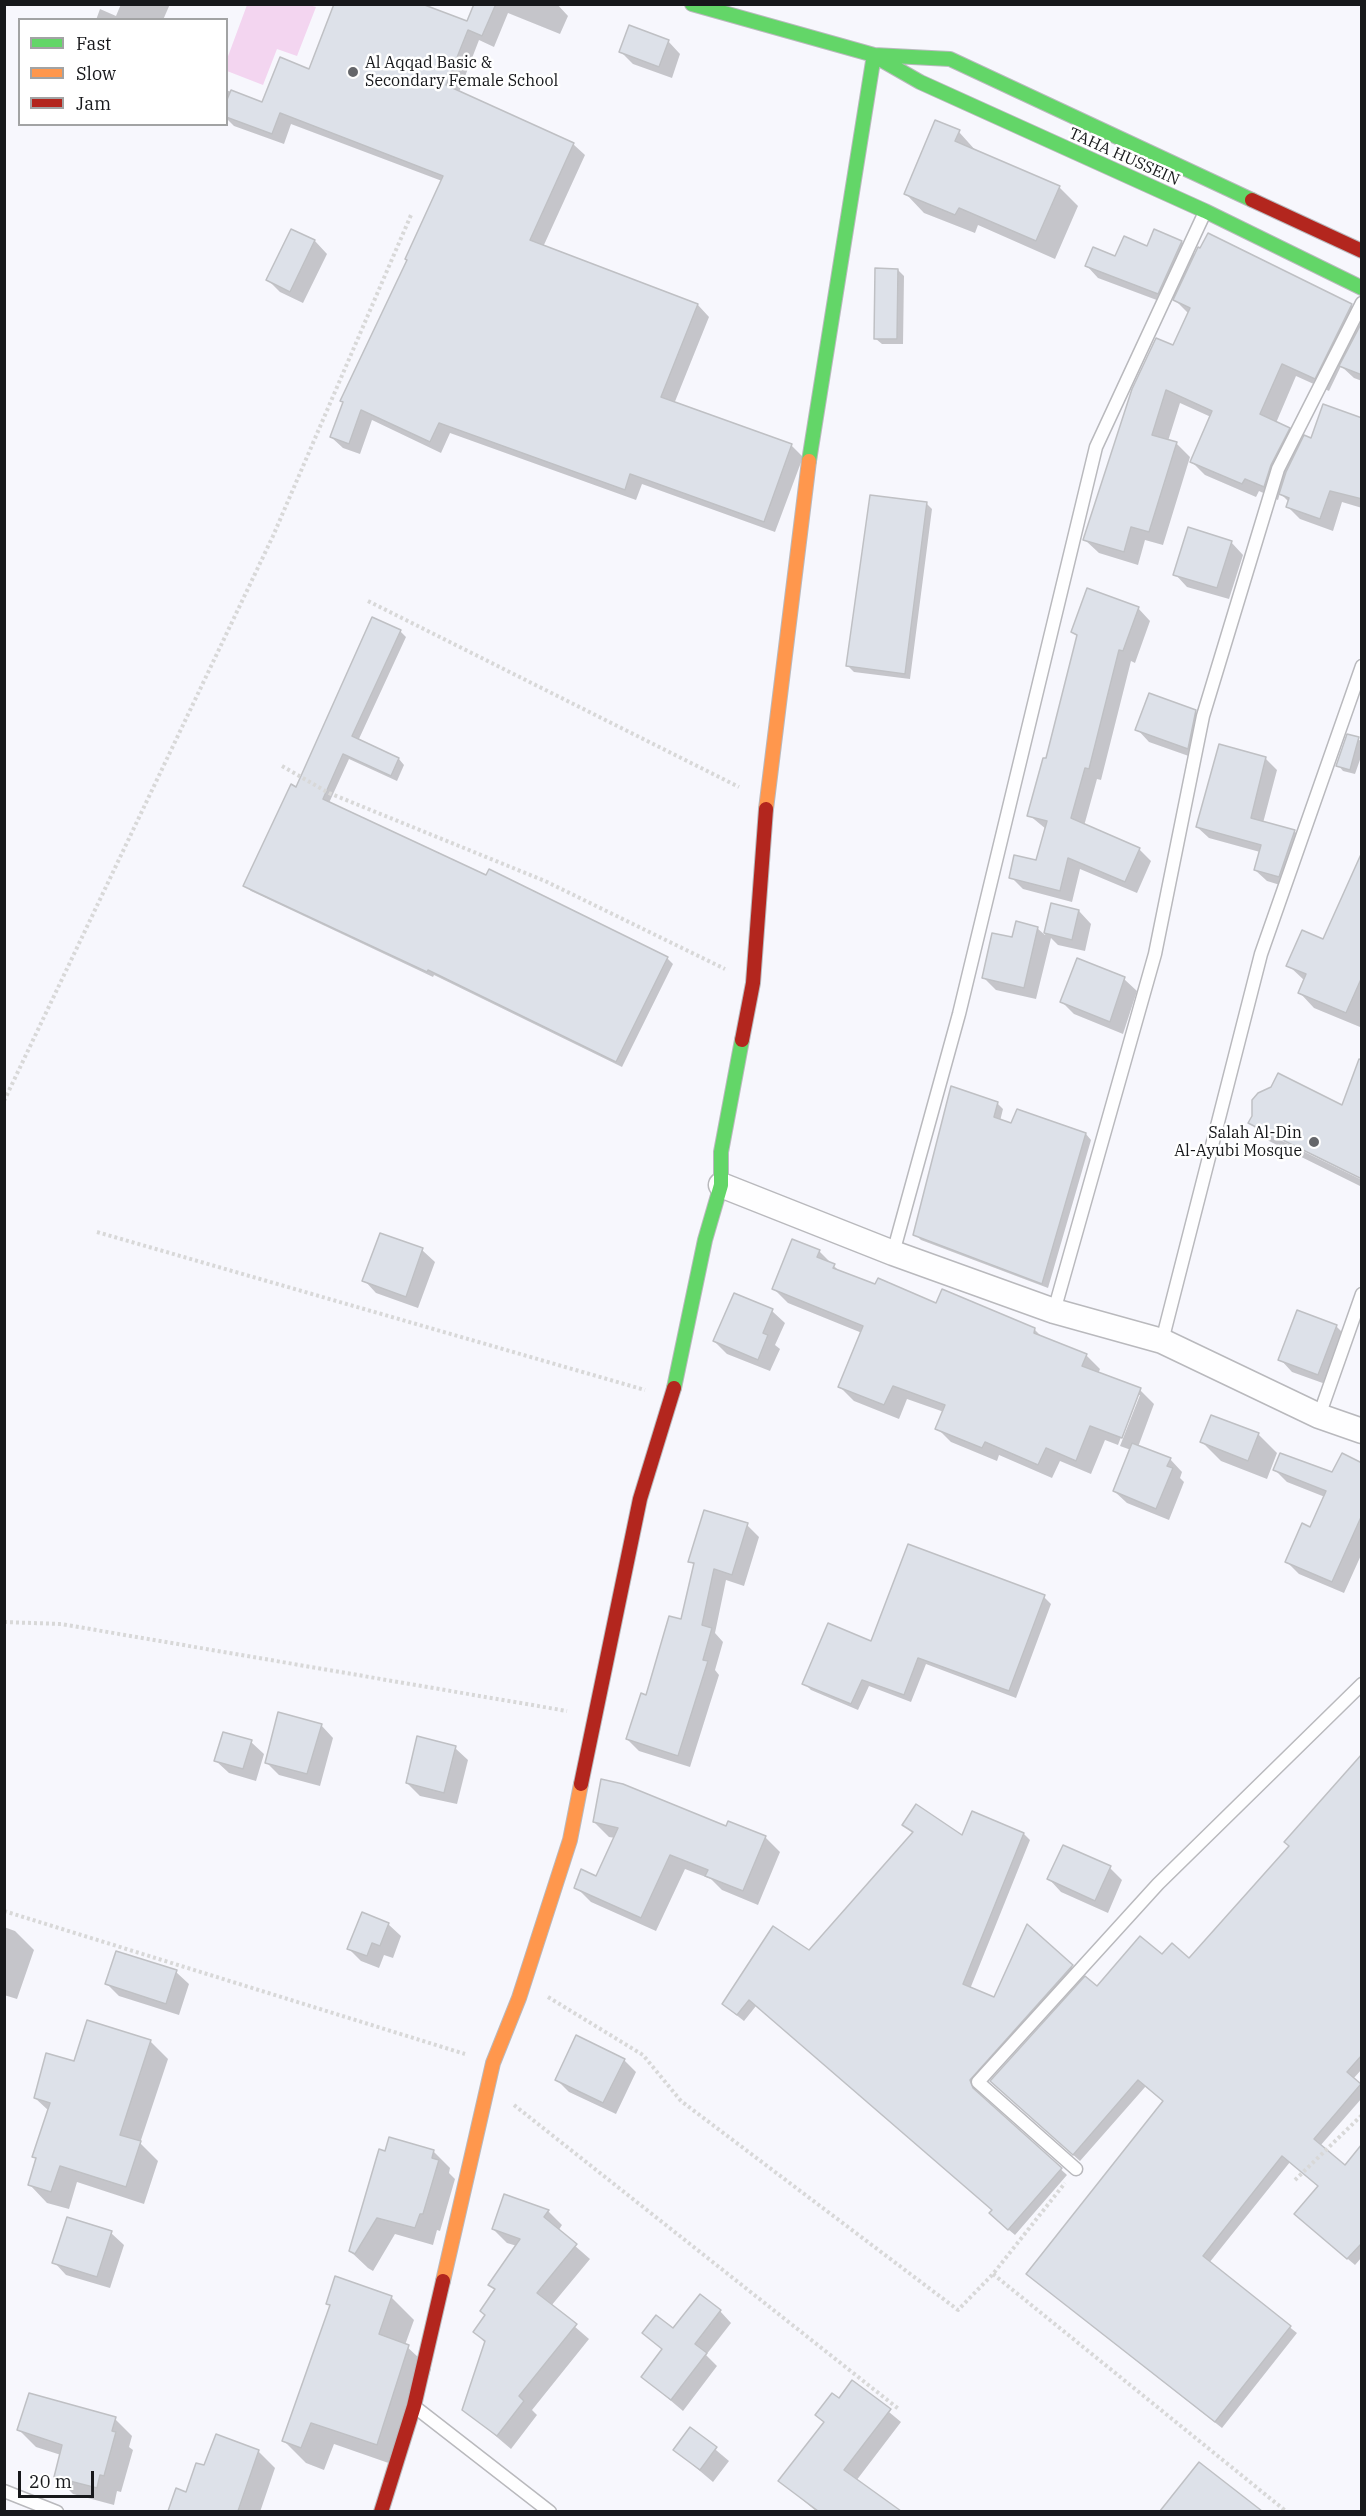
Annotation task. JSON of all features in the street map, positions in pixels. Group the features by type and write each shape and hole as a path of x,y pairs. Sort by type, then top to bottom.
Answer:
{"street":[{"name":"TAHA HUSSEIN","path":"692,4 874,55 950,59 1362,251"},
{"name":"TAHA HUSSEIN","path":"874,55 920,82 1205,211 1362,288"},
{"path":"381,2511 414,2406 493,2063 524,1982 570,1840 640,1499 672,1398 705,1240 721,1185 721,1152 753,982 767,801 807,473 874,55"},
{"path":"721,1185 1054,1311 1162,1341 1319,1416 1362,1431"}],"lane":[{"path":"893,1252 959,1014 1096,447 1205,211"},
{"path":"1054,1311 1155,954 1203,716 1278,469 1362,303"},
{"path":"1162,1341 1261,954 1362,666"},
{"path":"1319,1416 1362,1294"},
{"path":"1076,2169 978,2082 1158,1884 1362,1684"},
{"path":"414,2406 550,2511"},
{"path":"4,2491 57,2511"}],"path":[{"path":"4,1101 273,536 411,215"},
{"path":"368,601 767,801"},
{"path":"282,766 329,793 545,881 753,982"},
{"path":"97,1232 672,1398"},
{"path":"4,1622 61,1624 595,1715"},
{"path":"524,1982 643,2055 681,2101 958,2310 993,2274 1076,2169"},
{"path":"1295,2181 1362,2115"},
{"path":"993,2274 1287,2511"}],"shaded area":[{"path":"247,5 316,7 297,56 277,49 263,85 228,71 228,56"}],"building":[{"path":"334,4 422,4 467,21 474,4 496,4 482,36 468,30 446,85 574,143 530,240 698,304 661,397 792,444 764,522 630,474 625,490 439,423 430,442 361,410 349,444 330,437 343,402 340,401 407,260 405,259 443,176 280,113 272,134 228,118 228,97 231,90 262,102 280,57 309,69"},
{"path":"629,25 669,40 659,67 619,52"},
{"path":"935,120 960,130 955,141 1060,186 1036,241 959,208 955,215 904,194"},
{"path":"291,229 315,240 290,292 266,280"},
{"path":"1154,229 1182,241 1158,294 1085,266 1093,247 1115,256 1124,236 1147,246"},
{"path":"1208,233 1352,304 1315,379 1282,364 1260,414 1290,428 1271,465 1264,487 1245,479 1242,484 1190,462 1212,411 1166,390 1152,435 1177,442 1149,532 1131,527 1124,552 1083,540 1132,389 1156,338 1173,345 1190,308 1173,300 1198,247 1200,248"},
{"path":"875,268 898,269 897,339 874,339"},
{"path":"1362,322 1362,375 1339,366"},
{"path":"1323,404 1362,418 1362,499 1330,491 1320,519 1286,507 1289,498 1279,494 1286,472 1304,435 1311,438"},
{"path":"870,495 927,502 905,674 846,666"},
{"path":"1188,527 1232,541 1217,588 1173,575"},
{"path":"1087,588 1139,607 1123,651 1119,650 1089,769 1085,768 1071,818 1140,848 1125,882 1068,858 1060,891 1009,878 1014,855 1036,860 1047,821 1027,816 1043,758 1046,758 1077,635 1071,632"},
{"path":"372,617 401,630 352,736 399,758 391,776 343,754 323,799 486,875 489,869 668,957 616,1062 428,970 427,972 243,886 291,784 296,787"},
{"path":"1149,693 1196,710 1188,749 1135,730"},
{"path":"1347,734 1359,737 1350,770 1336,766"},
{"path":"1219,744 1266,757 1251,818 1295,830 1279,877 1254,870 1261,845 1196,827"},
{"path":"1362,852 1362,977 1346,1013 1298,993 1306,974 1286,966 1302,930 1323,939"},
{"path":"1051,903 1079,910 1072,940 1044,933"},
{"path":"1016,921 1038,927 1024,988 982,978 992,933 1012,937"},
{"path":"1077,958 1125,977 1110,1022 1060,1002"},
{"path":"1359,1059 1362,1060 1362,1179 1248,1123 1252,1116 1252,1100 1258,1093 1271,1087 1278,1073 1342,1105"},
{"path":"951,1086 998,1102 994,1117 1011,1123 1017,1109 1086,1133 1042,1284 913,1235"},
{"path":"380,1233 423,1248 406,1297 362,1281"},
{"path":"792,1239 820,1250 817,1257 835,1264 833,1268 875,1284 878,1278 936,1303 942,1289 1035,1328 1034,1333 1087,1354 1082,1366 1141,1388 1122,1438 1090,1426 1076,1461 1046,1448 1038,1465 985,1442 982,1448 935,1429 945,1405 893,1386 884,1405 838,1387 863,1326 772,1289"},
{"path":"734,1293 773,1309 763,1333 768,1335 758,1360 713,1341"},
{"path":"1297,1310 1337,1325 1318,1375 1278,1360"},
{"path":"1211,1415 1259,1433 1248,1461 1200,1442"},
{"path":"1132,1443 1171,1458 1167,1466 1173,1468 1156,1509 1113,1491"},
{"path":"1280,1453 1332,1472 1342,1453 1362,1463 1362,1515 1332,1582 1285,1562 1302,1523 1310,1527 1326,1491 1273,1470"},
{"path":"704,1510 748,1523 732,1575 714,1569 702,1625 712,1628 703,1660 708,1661 678,1756 626,1739 641,1693 646,1695 669,1616 681,1619 694,1563 688,1562"},
{"path":"908,1544 1045,1595 1009,1691 918,1658 904,1695 862,1680 851,1704 802,1684 828,1623 871,1641"},
{"path":"278,1712 322,1724 307,1774 265,1763"},
{"path":"223,1732 252,1740 243,1769 214,1761"},
{"path":"417,1736 456,1746 444,1793 406,1783"},
{"path":"1362,1754 1362,2055 1347,2072 1361,2084 1314,2139 1345,2165 1362,2144 1362,2243 1347,2259 1294,2214 1318,2186 1282,2156 1203,2256 1291,2326 1215,2422 1026,2274 1163,2101 1138,2080 1073,2155 990,2081 1085,1976 1097,1986 1140,1936 1162,1954 1172,1943 1189,1958 1289,1846 1284,1842"},
{"path":"601,1779 623,1784 726,1826 728,1821 766,1836 743,1891 705,1876 708,1870 670,1855 641,1918 574,1888 581,1869 596,1876 618,1828 593,1822"},
{"path":"916,1804 962,1835 972,1811 1024,1833 963,1984 994,1997 1027,1924 1073,1965 970,2080 973,2088 1062,2168 1008,2230 989,2213 992,2210 749,2000 737,2015 722,2004 773,1926 809,1950 913,1832 902,1825"},
{"path":"1063,1845 1111,1866 1095,1901 1047,1879"},
{"path":"362,1912 389,1923 380,1946 372,1943 367,1956 347,1949"},
{"path":"116,1951 177,1970 166,2004 105,1984"},
{"path":"87,2020 151,2040 120,2135 141,2141 126,2187 60,2166 51,2192 28,2185 36,2158 32,2157 50,2103 34,2098 46,2053 74,2061"},
{"path":"576,2035 625,2059 603,2103 555,2080"},
{"path":"389,2137 434,2150 432,2158 439,2160 423,2214 420,2214 415,2228 377,2218 355,2254 349,2251 379,2149 385,2151"},
{"path":"504,2194 549,2210 544,2217 577,2244 537,2293 577,2324 519,2396 524,2401 497,2436 462,2410 485,2341 473,2332 485,2315 480,2311 495,2289 488,2285 520,2239 492,2229"},
{"path":"67,2217 112,2231 97,2277 52,2263"},
{"path":"335,2276 392,2296 379,2334 409,2345 377,2445 311,2423 301,2448 282,2441 330,2305 326,2304"},
{"path":"700,2294 721,2310 695,2344 707,2353 671,2400 641,2377 662,2349 642,2333 656,2315 673,2328"},
{"path":"852,2380 891,2409 844,2470 901,2511 818,2511 778,2481 824,2422 815,2415 832,2393 839,2398"},
{"path":"29,2393 116,2417 112,2431 116,2432 104,2476 100,2475 97,2488 54,2477 62,2445 17,2430"},
{"path":"690,2427 717,2447 700,2470 673,2450"},
{"path":"216,2434 259,2450 238,2511 168,2511 176,2488 186,2492 196,2463 204,2465"},
{"path":"1199,2462 1262,2511 1160,2511"}],"traffic: fast":[{"path":"692,4 874,55 950,59 1252,200"},
{"path":"809,461 874,55"},
{"path":"878,58 920,82 1205,211 1362,288"},
{"path":"674,1388 705,1240 721,1185 721,1152 742,1040"}],"traffic: slow":[{"path":"766,809 809,461"},
{"path":"443,2281 493,2063 519,1998 570,1840 581,1784"}],"traffic: jam":[{"path":"1252,200 1362,251"},
{"path":"742,1040 753,983 766,809"},
{"path":"581,1784 640,1499 674,1388"},
{"path":"381,2512 414,2406 443,2281"}],"place":[{"name":"Al Aqqad Basic & Secondary Female School","path":"353,72"},
{"name":"Salah Al-Din Al-Ayubi Mosque","path":"1314,1142"}]}
